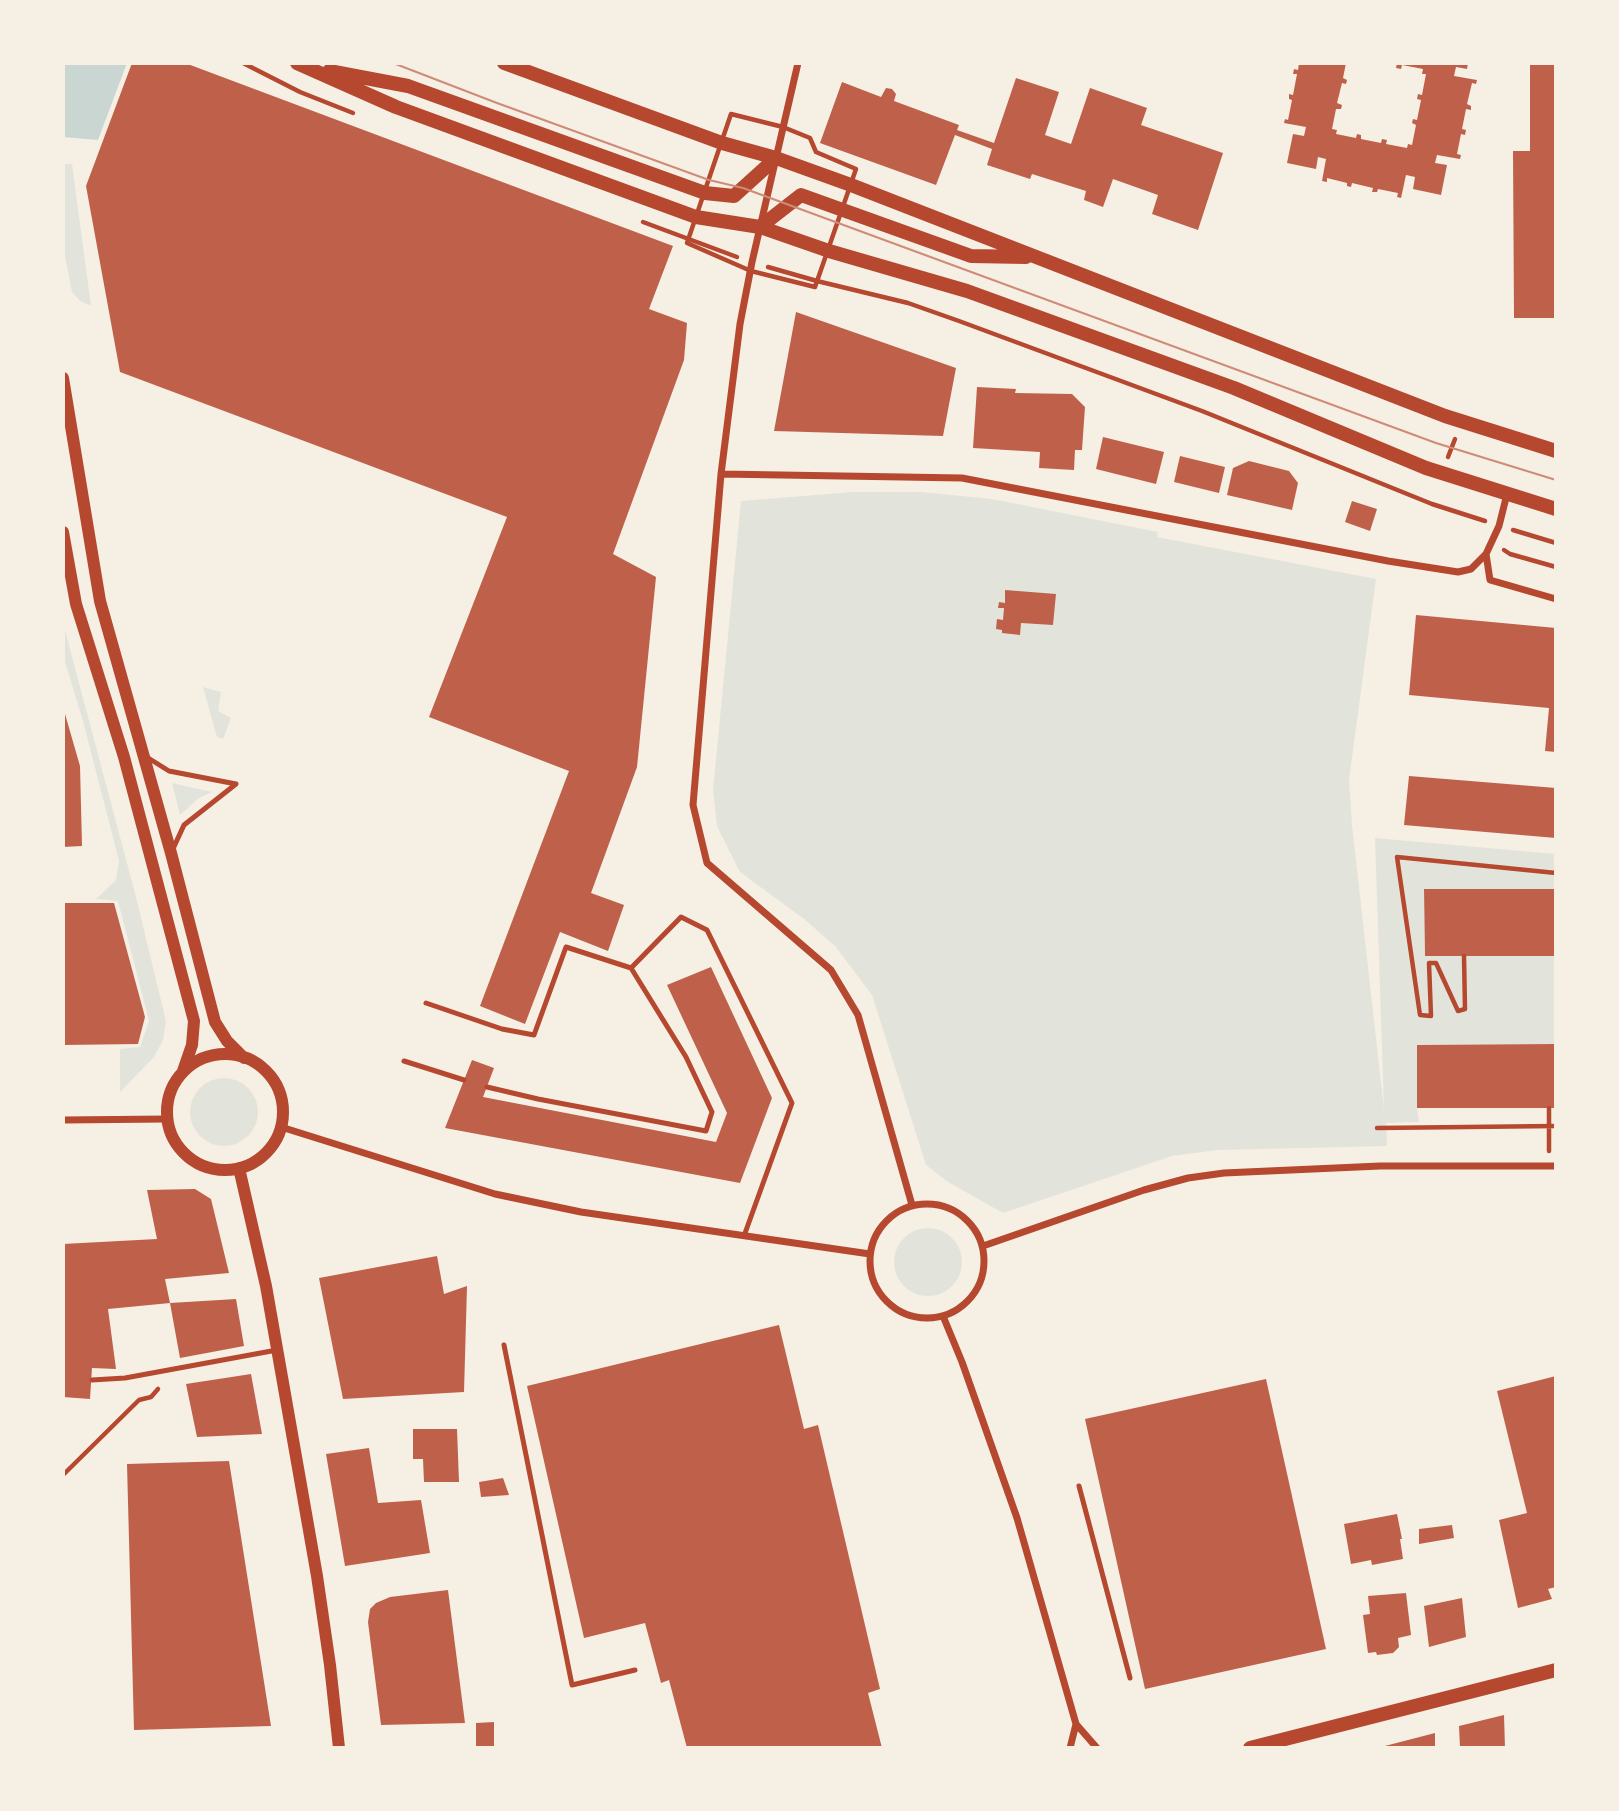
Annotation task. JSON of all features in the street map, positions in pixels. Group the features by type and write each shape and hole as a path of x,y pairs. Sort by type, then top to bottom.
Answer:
{"main road":[{"path":"504,63 722,143 776,158 1445,416 1556,451"},
{"path":"300,65 408,86 705,193 734,196 776,158"},
{"path":"300,65 396,107 696,217 760,227 829,251 967,291 1234,388 1406,460 1556,509"},
{"path":"760,227 800,195 971,256 1038,258"},
{"path":"1250,1748 1556,1670"}],"street":[{"path":"798,63 751,262 740,324 721,474 693,805 707,863 831,970 858,1015 912,1205"},
{"path":"63,378 100,601 215,1022 227,1041 244,1058"},
{"path":"721,474 962,478 1388,561 1458,572 1471,569 1486,554 1499,526 1507,495"},
{"path":"63,532 76,604 124,757 194,1021 192,1045 183,1071 173,1085 167,1101 167,1119 172,1138 184,1154 200,1165 220,1170 254,1163 266,1153 281,1127 283,1110 279,1093 271,1078 259,1065 244,1058 212,1056 183,1071"},
{"path":"1486,554 1490,580 1556,599"},
{"path":"63,1120 167,1119"},
{"path":"281,1127 495,1194 581,1212 870,1254"},
{"path":"983,1246 1144,1190 1188,1178 1224,1173 1380,1166 1553,1166"},
{"path":"239,1168 266,1286 320,1599 339,1748"},
{"path":"912,1205 947,1207 974,1227 983,1246 985,1266 980,1283 961,1308 943,1316 922,1318 904,1313 879,1293 871,1275 870,1254 878,1230 893,1214 912,1205"},
{"path":"943,1316 1017,1518 1076,1724 1097,1748"},
{"path":"1070,1748 1076,1724"}],"lane":[{"path":"142,754 170,771 236,784 184,825 171,853"},
{"path":"631,968 681,917 707,930 792,1103 744,1236"},
{"path":"426,1003 502,1029 534,1035 566,947 631,968 686,1057 712,1112 706,1131 487,1087"},
{"path":"404,1061 464,1080"},
{"path":"504,1345 572,1685 635,1670"},
{"path":"92,1380 125,1378 277,1350"},
{"path":"1079,1486 1130,1678"}],"path":[{"path":"751,262 921,307 1202,411 1432,504 1556,543"},
{"path":"1492,543 1510,554 1556,567"},
{"path":"1464,956 1465,1009 1458,1011 1436,963 1429,963 1431,1016 1420,1015 1397,858 1556,873"},
{"path":"1549,1108 1553,1166"},
{"path":"1377,1128 1556,1126"},
{"path":"64,1474 139,1400 151,1397 160,1385 158,1372"}],"shaded area":[{"path":"63,63 127,63 98,140 63,137"},
{"path":"63,164 72,164 91,306 80,301 72,292 63,246"},
{"path":"853,492 921,492 992,499 1158,532 1157,537 1376,579 1349,780 1384,1109 1375,838 1556,854 1556,889 1424,890 1425,956 1556,956 1556,1044 1417,1045 1419,1122 1386,1123 1387,1146 1217,1150 1172,1156 1003,1213 948,1182 926,1165 872,995 835,946 804,919 740,872 717,826 713,790 741,501"},
{"path":"63,623 166,1021 163,1040 154,1057 120,1092 120,1049 140,1047 149,1021 118,901 96,899 116,880 119,861 63,655"},
{"path":"203,687 221,692 218,711 231,718 223,739 217,737"},
{"path":"172,783 212,792 199,798 180,815"},
{"path":"224,1078 237,1081 248,1088 255,1099 258,1112 255,1125 248,1136 237,1143 224,1146 211,1143 200,1136 193,1125 190,1112 193,1099 200,1088 211,1081"},
{"path":"928,1228 941,1231 952,1238 959,1249 962,1262 959,1275 952,1286 941,1293 928,1296 915,1293 904,1286 897,1275 894,1262 897,1249 904,1238 915,1231"}],"building":[{"path":"132,63 185,63 673,246 649,309 687,323 684,360 613,554 656,577 637,767 591,893 624,905 608,951 560,932 525,1024 480,1006 569,771 429,717 507,517 120,372 86,186"},
{"path":"1299,63 1346,63 1343,78 1347,80 1346,84 1342,83 1337,103 1342,105 1341,109 1336,109 1332,129 1337,130 1336,134 1356,138 1357,134 1361,135 1361,139 1381,143 1382,139 1387,140 1386,144 1407,148 1408,144 1412,145 1416,125 1412,123 1413,119 1417,120 1421,100 1417,99 1418,94 1422,95 1426,74 1422,74 1423,69 1402,65 1401,69 1396,68 1397,63 1468,63 1467,69 1456,67 1454,76 1477,80 1476,84 1472,83 1467,104 1471,106 1471,110 1466,109 1462,129 1466,130 1465,135 1461,134 1457,154 1461,155 1460,159 1437,155 1435,163 1447,165 1441,195 1413,189 1415,177 1406,175 1401,198 1397,197 1398,193 1378,189 1377,192 1372,192 1373,188 1352,183 1351,187 1347,186 1347,183 1327,178 1327,182 1322,181 1326,159 1318,157 1316,169 1287,163 1293,134 1304,136 1306,127 1284,123 1285,119 1288,120 1292,100 1289,99 1289,94 1293,95 1297,74 1293,74 1294,69 1298,70"},
{"path":"1530,65 1556,65 1556,318 1514,318 1513,151 1530,151"},
{"path":"1016,78 1059,92 1045,135 1071,144 1090,88 1147,108 1141,125 1223,153 1198,230 1152,214 1158,195 1113,179 1103,207 1084,200 1086,191 1032,174 1030,179 987,165 992,149 955,135 936,185 820,143 842,82 881,97 886,88 892,89 896,94 894,101 959,125 957,130 994,143"},
{"path":"796,312 956,368 943,436 774,431"},
{"path":"977,387 1016,389 1015,393 1072,394 1085,407 1082,450 1075,450 1074,470 1039,468 1040,452 973,448"},
{"path":"1103,437 1164,452 1156,484 1096,469"},
{"path":"1180,456 1225,467 1219,493 1174,482"},
{"path":"1249,461 1289,471 1298,483 1292,510 1227,495 1233,468"},
{"path":"1352,501 1377,509 1370,531 1345,522"},
{"path":"1005,590 1056,594 1053,625 1021,623 1020,635 1002,633 1002,630 996,629 997,619 1003,620 1004,608 998,608 999,602 1005,603"},
{"path":"1416,615 1556,628 1556,752 1545,751 1549,708 1409,695"},
{"path":"63,707 80,766 82,846 63,847"},
{"path":"1409,776 1556,788 1556,838 1404,825"},
{"path":"1424,889 1556,889 1556,956 1425,956"},
{"path":"63,903 114,903 145,1017 138,1044 63,1045"},
{"path":"711,967 772,1098 740,1183 445,1128 472,1060 494,1068 483,1097 716,1142 727,1113 667,985"},
{"path":"1556,1044 1556,1108 1417,1108 1417,1045"},
{"path":"195,1189 211,1199 229,1273 165,1279 170,1303 108,1309 116,1369 92,1368 90,1399 63,1397 63,1244 157,1239 147,1190"},
{"path":"437,1256 444,1294 467,1286 464,1392 343,1399 319,1278"},
{"path":"236,1299 244,1346 180,1358 170,1303"},
{"path":"779,1325 804,1429 818,1425 880,1689 868,1693 882,1748 687,1748 669,1680 661,1683 645,1623 584,1638 527,1386"},
{"path":"251,1374 262,1434 197,1437 186,1384"},
{"path":"1556,1376 1556,1587 1548,1589 1552,1599 1518,1608 1499,1520 1527,1513 1497,1391"},
{"path":"1266,1379 1326,1649 1145,1689 1085,1419"},
{"path":"413,1429 457,1429 459,1482 424,1482 423,1459 413,1459"},
{"path":"369,1448 378,1503 421,1500 430,1553 345,1566 326,1454"},
{"path":"229,1461 271,1726 134,1730 127,1464"},
{"path":"503,1478 509,1495 481,1497 479,1482"},
{"path":"1397,1514 1403,1559 1372,1565 1371,1560 1351,1564 1344,1524"},
{"path":"1452,1525 1454,1538 1419,1544 1419,1529"},
{"path":"448,1590 465,1723 381,1725 368,1622 370,1609 390,1597"},
{"path":"1406,1593 1411,1635 1398,1638 1399,1647 1393,1653 1368,1653 1363,1615 1370,1614 1368,1596"},
{"path":"1462,1598 1466,1637 1429,1647 1424,1606"},
{"path":"1504,1715 1505,1748 1460,1748 1459,1726"},
{"path":"494,1722 494,1748 476,1748 476,1723"},
{"path":"1435,1733 1435,1748 1381,1748 1381,1747"}],"tram line":[{"path":"393,63 709,180 743,188 1436,443 1556,480"}]}
